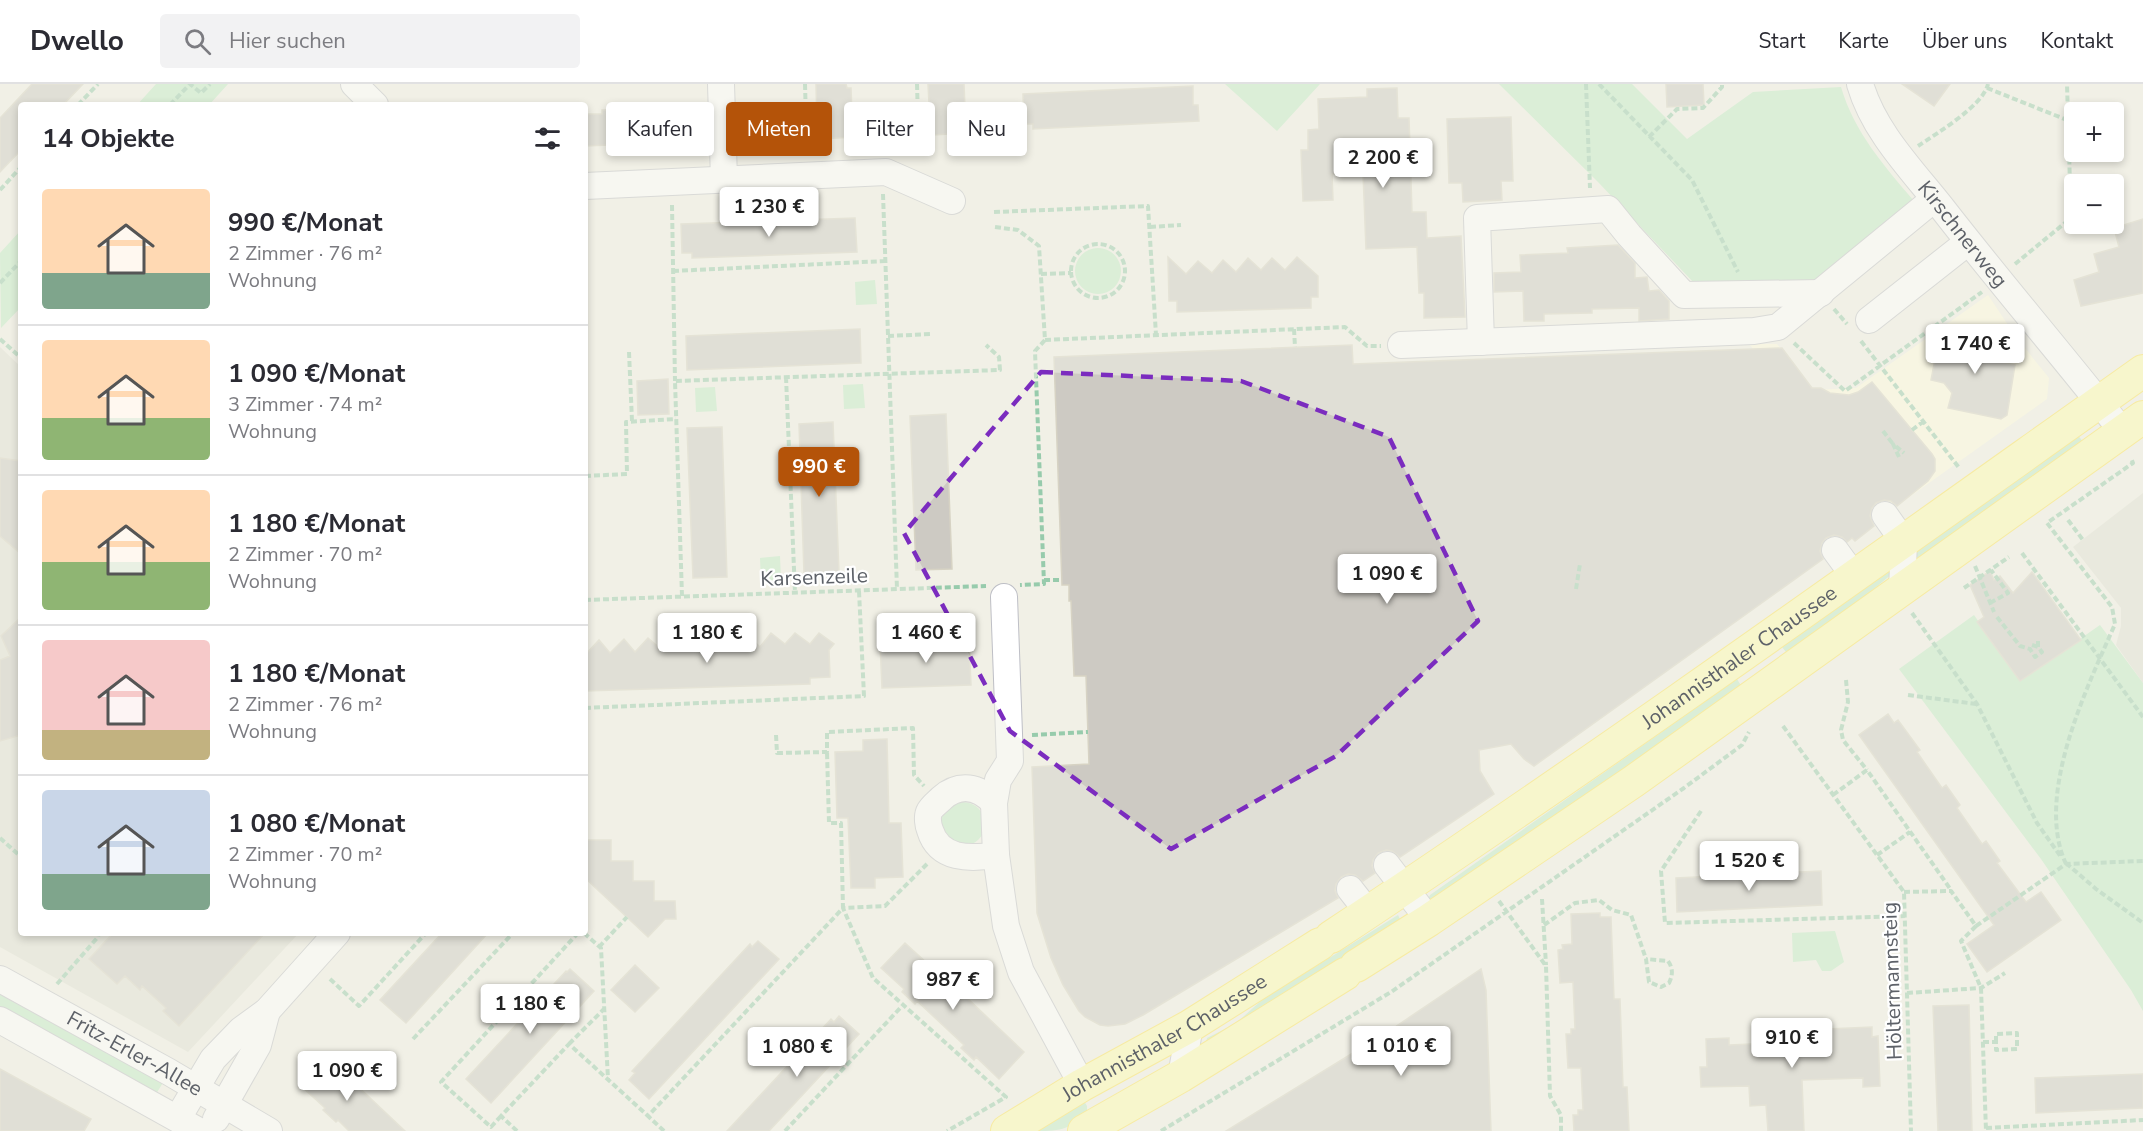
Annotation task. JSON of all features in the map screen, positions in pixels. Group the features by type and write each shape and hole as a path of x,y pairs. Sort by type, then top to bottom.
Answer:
{"main road":[{"name":"Johannisthaler Chaussee","path":"1007,1131 1083,1085 1190,1026 1326,940 1359,901 1754,647 2143,371"},
{"name":"Johannisthaler Chaussee","path":"1098,1128 1486,882 1634,781 2133,424"},
{"path":"1083,1085 1098,1128"}],"street":[{"path":"721,84 724,179"},
{"name":"Kirschnerweg","path":"1860,84 1876,123 1968,242 2099,402 2133,424"},
{"path":"588,186 886,172 952,201"},
{"path":"1401,345 1687,340 1778,327 1934,199"},
{"path":"1481,342 1477,218 1608,209 1684,295 1821,293"},
{"path":"1869,321 1968,242"},
{"path":"1885,515 1904,542 1902,590"},
{"path":"1835,550 1854,576"},
{"path":"1003,589 1010,761 998,780 994,803 996,855 1004,916 1017,962 1031,992 1083,1085"},
{"path":"1754,647 1777,678"},
{"path":"994,803 986,794 968,787 950,790 929,812 928,822 933,840 952,855 967,858 996,855"},
{"path":"1396,876 1429,920"},
{"path":"178,1118 213,1059 241,1030 267,1011 334,936"},
{"name":"Fritz-Erler-Allee","path":"0,978 269,1131"},
{"path":"209,1131 258,1045 267,1011"},
{"name":"Fritz-Erler-Allee","path":"0,1020 200,1131"},
{"path":"1181,1076 1190,1026"}],"path":[{"path":"81,102 98,84"},
{"path":"174,102 190,84 201,93 210,84"},
{"path":"805,84 807,157"},
{"path":"916,84 917,102"},
{"path":"1586,84 1590,210"},
{"path":"1599,84 1692,180 1750,294"},
{"path":"1649,137 1677,109 1703,108 1722,87 1722,84"},
{"path":"2067,84 2067,102"},
{"path":"1903,159 1974,105 1988,86 2064,119"},
{"path":"2012,267 2071,218 2069,162"},
{"path":"0,190 18,170"},
{"path":"883,193 897,589"},
{"path":"672,199 682,596"},
{"path":"994,212 1149,206 1156,335"},
{"path":"1150,227 1181,225"},
{"path":"995,227 1018,230 1039,246 1045,340"},
{"path":"1098,244 1115,250 1124,265 1125,274 1118,290 1102,298 1085,295 1073,282 1071,273 1076,256 1090,245 1098,244"},
{"path":"673,272 885,261"},
{"path":"0,283 18,264"},
{"path":"1041,274 1071,273"},
{"path":"1778,327 1845,393 1987,288"},
{"path":"1044,582 1035,351 1045,340 1345,327 1367,346 1401,345"},
{"path":"1294,329 1295,347"},
{"path":"888,336 931,334"},
{"path":"0,339 18,355"},
{"path":"675,381 1000,370 999,357 986,345"},
{"path":"629,352 632,421"},
{"path":"1880,365 1960,469"},
{"path":"786,377 795,593"},
{"path":"588,476 627,474 626,422 676,419"},
{"path":"1912,430 1924,421"},
{"path":"1883,431 1899,457"},
{"path":"1893,444 1904,453"},
{"path":"2066,864 2059,849 2058,834 2057,795 2062,763 2074,723 2115,624 2112,607 2047,523 2133,463"},
{"path":"2068,520 2083,540"},
{"path":"2022,553 2101,657 2143,717"},
{"path":"1964,588 2009,557"},
{"path":"1973,563 1996,615 2020,646 2030,649 2035,657 2042,652 2038,647 2032,645"},
{"path":"1576,589 1580,564"},
{"path":"1990,603 2008,593 1991,570"},
{"name":"Karsenzeile","path":"588,600 897,589 1003,589 1062,579"},
{"path":"588,708 864,696 859,591"},
{"path":"1921,625 1977,704 2037,823 2066,864 2143,923"},
{"path":"2038,640 2038,647"},
{"path":"1846,680 1848,702 1841,730 1844,740 1976,926"},
{"path":"1908,695 1977,704"},
{"path":"1161,1131 1391,992 1508,912 1742,745 1755,724"},
{"name":"Höltermannsteig","path":"1783,726 1904,892 1911,1131"},
{"path":"929,790 914,775 912,728 827,732 829,823 841,823 843,908 873,978 1006,1097 947,1131"},
{"path":"776,735 777,753 828,752"},
{"path":"1833,795 1867,770"},
{"path":"1701,811 1661,871 1665,923 1905,916"},
{"path":"1877,855 1910,832"},
{"path":"0,838 18,854"},
{"path":"648,1116 843,908 885,906 932,860"},
{"path":"2143,861 2066,864 1976,926 1961,941 1981,988 1986,1129 2143,1120"},
{"path":"1486,882 1546,966"},
{"path":"1904,892 1951,891"},
{"path":"1542,899 1550,1096 1561,1115 1561,1131"},
{"path":"1544,925 1575,903 1599,900 1612,910 1631,915 1646,959 1649,982 1661,987 1669,983 1672,978 1668,961 1646,959"},
{"path":"599,946 627,917"},
{"path":"57,984 98,936"},
{"path":"330,979 359,1006 423,936"},
{"path":"413,1039 510,936"},
{"path":"575,936 441,1082 491,1127 604,1009"},
{"path":"587,936 601,948 608,1079"},
{"path":"1907,993 1981,988 2005,973"},
{"path":"785,1131 903,1005"},
{"path":"2017,1033 2018,1049 1996,1050 1996,1042 1996,1034 2017,1033"},
{"path":"1983,1042 1996,1042"},
{"path":"569,1044 664,1131"},
{"path":"501,1116 517,1131"}],"highlighted area":[{"path":"1041,372 1241,381 1389,437 1478,621 1336,756 1171,849 1010,731 904,533"}],"shaded area":[{"path":"1988,295 2016,337 2049,378 2047,399 1891,510 1749,344 1777,344 1813,390 1856,388"},
{"path":"0,347 18,364 18,936 296,936 188,1052 0,947"},
{"path":"2143,493 2143,683 2116,645 2121,626 2121,608 2073,547"}],"green space":[{"path":"156,84 228,84 212,102 140,102"},
{"path":"1225,84 1320,84 1277,131"},
{"path":"1499,84 1632,84 1687,139 1753,92 1841,87 1862,134 1914,201 1819,283 1695,284 1598,182"},
{"path":"18,233 18,310 1,328 0,253"},
{"path":"1098,248 1114,255 1121,271 1114,287 1098,294 1082,287 1075,271 1082,255"},
{"path":"875,280 877,304 856,305 855,282"},
{"path":"863,384 865,408 844,409 843,385"},
{"path":"715,387 717,411 696,412 695,388"},
{"path":"2077,434 2087,447 1915,562 1918,549"},
{"path":"780,556 781,580 761,581 760,558"},
{"path":"1894,565 1894,572 1868,594 1786,652 1782,647 1784,644"},
{"path":"1974,615 2020,681 2100,625 2143,683 2143,1011 2041,859 1899,669"},
{"path":"1737,679 1745,692 1434,907 1428,899 1430,895"},
{"path":"963,802 979,808 985,824 979,840 963,846 947,840 941,824 947,808"},
{"path":"1398,915 1401,921 1399,925 1206,1044 1207,1038 1235,1024 1262,1000"},
{"path":"1835,931 1844,962 1831,971 1822,971 1816,960 1793,962 1792,933"},
{"path":"0,990 164,1081 156,1094 0,1008"},
{"path":"1084,1101 1087,1113 1068,1127 1032,1131"}],"building":[{"path":"32,84 83,84 66,102 18,102 18,153 0,172 0,118"},
{"path":"816,84 846,84 847,88 851,88 852,102 844,102 844,138 832,138 832,102 816,102"},
{"path":"928,84 964,84 965,102 947,102 947,134 935,135 935,102 929,102"},
{"path":"1666,84 1703,84 1704,105 1667,107"},
{"path":"1902,84 1950,84 1934,106"},
{"path":"1193,86 1193,105 1198,105 1199,121 1033,129 1033,124 1027,124 1027,102 1023,102 1023,94"},
{"path":"1397,88 1398,118 1409,118 1412,212 1426,212 1427,238 1461,236 1465,317 1424,318 1424,293 1419,293 1417,247 1366,249 1363,173 1332,174 1333,200 1303,201 1301,150 1308,150 1308,130 1319,129 1318,99 1367,97 1367,89"},
{"path":"602,110 606,110 606,145 588,146 588,114 602,114"},
{"path":"1511,117 1513,181 1501,181 1502,200 1463,202 1462,183 1449,183 1447,119"},
{"path":"855,218 857,252 692,258 692,253 682,253 681,224"},
{"path":"2143,219 2143,293 2081,306 2074,280 2099,272 2094,254 2119,247 2116,234 2124,234 2124,225"},
{"path":"1618,245 1635,263 1635,278 1647,277 1649,291 1659,290 1669,301 1669,319 1639,321 1639,308 1592,309 1592,313 1544,314 1544,321 1524,321 1523,291 1494,292 1494,273 1521,272 1520,255 1568,253 1567,248"},
{"path":"1168,257 1186,274 1198,261 1212,273 1223,260 1236,272 1248,258 1261,270 1272,258 1285,270 1297,257 1318,276 1318,297 1311,297 1311,308 1177,312 1177,301 1169,301"},
{"path":"860,329 861,363 687,370 686,336"},
{"path":"1963,330 1997,338 1994,351 2001,362 2015,365 2007,415 2001,419 1948,408 1952,393 1944,383 1931,380 1937,349"},
{"path":"1352,345 1353,364 1782,348 1812,388 1849,395 1858,392 1872,382 1932,454 1935,459 1935,471 1928,481 1897,506 1891,501 1884,500 1876,503 1870,516 1874,526 1855,541 1852,538 1847,542 1842,537 1834,535 1826,538 1820,551 1823,559 1534,766 1524,759 1511,744 1479,750 1480,771 1494,794 1400,857 1392,851 1386,850 1378,853 1372,866 1375,873 1363,881 1355,875 1348,874 1341,877 1336,884 1335,891 1338,898 1143,1015 1125,1024 1100,1025 1079,1011 1063,985 1051,958 1037,913 1032,767 1089,764 1086,676 1074,676 1069,585 1062,585 1054,357"},
{"path":"668,379 669,414 638,415 637,381"},
{"path":"946,414 952,569 916,570 910,416"},
{"path":"833,422 839,572 804,574 799,424"},
{"path":"722,427 727,577 693,578 687,428"},
{"path":"0,458 18,461 18,551 0,536"},
{"path":"1990,571 1994,580 2000,576 2013,593 2032,572 2081,640 2020,681 1977,622 1984,617 1970,585"},
{"path":"18,620 18,736 0,741 0,660 10,656 1,636"},
{"path":"771,633 785,644 795,633 810,644 819,633 834,644 829,650 830,677 810,678 810,684 588,691 588,652 599,640 610,653 624,639 635,652 648,638 662,650 673,637 686,649 697,636 711,648 723,635 736,647 746,634 760,647"},
{"path":"969,640 971,685 882,688 880,643"},
{"path":"1888,714 1894,723 1898,720 1920,750 1917,752 1942,788 1946,785 1960,805 1957,808 1982,844 1986,841 2000,861 1997,863 2026,902 2041,892 2061,920 1987,972 1967,944 1994,925 1859,735"},
{"path":"887,739 889,823 901,823 903,877 875,878 875,888 851,888 848,818 837,818 835,752 863,751 863,740"},
{"path":"588,840 611,840 611,861 633,861 633,881 654,881 654,901 675,901 676,919 665,919 648,937 588,881"},
{"path":"1821,871 1822,905 1677,912 1676,878"},
{"path":"1600,913 1600,917 1611,917 1614,999 1620,999 1623,1087 1627,1087 1629,1131 1574,1131 1573,1115 1578,1115 1578,1110 1583,1110 1581,1068 1568,1068 1566,1034 1571,1034 1571,1029 1575,1029 1573,982 1560,983 1558,950 1563,949 1562,945 1572,944 1571,914"},
{"path":"110,936 262,936 179,1026 163,1011 166,1008 142,986 140,990 125,976 117,984 89,959"},
{"path":"439,936 485,936 406,1023 380,1000"},
{"path":"758,941 779,959 649,1099 629,1080 635,1073 632,1071 750,944 752,947"},
{"path":"905,943 928,964 930,963 1024,1052 999,1079 976,1057 974,1060 961,1048 964,1045 917,1001 915,1004 902,992 904,989 881,968"},
{"path":"635,965 659,988 635,1012 611,990"},
{"path":"570,969 594,991 491,1103 466,1079"},
{"path":"1481,969 1486,990 1491,1131 1226,1131 1392,1029"},
{"path":"1969,1005 1972,1131 1938,1131 1933,1006"},
{"path":"839,1016 859,1034 769,1131 727,1131 831,1019 834,1022"},
{"path":"1872,1027 1872,1037 1878,1036 1880,1086 1863,1087 1863,1078 1802,1080 1804,1131 1768,1131 1766,1105 1750,1106 1749,1086 1701,1087 1700,1067 1707,1067 1706,1039 1729,1038 1729,1045 1798,1042 1797,1036 1827,1034 1827,1029"},
{"path":"326,1060 350,1082 351,1080 405,1131 349,1131 338,1120 336,1122 323,1110 325,1108 301,1086"},
{"path":"0,1069 91,1119 84,1131 0,1131"},
{"path":"2143,1074 2143,1108 2036,1113 2035,1078"}]}
